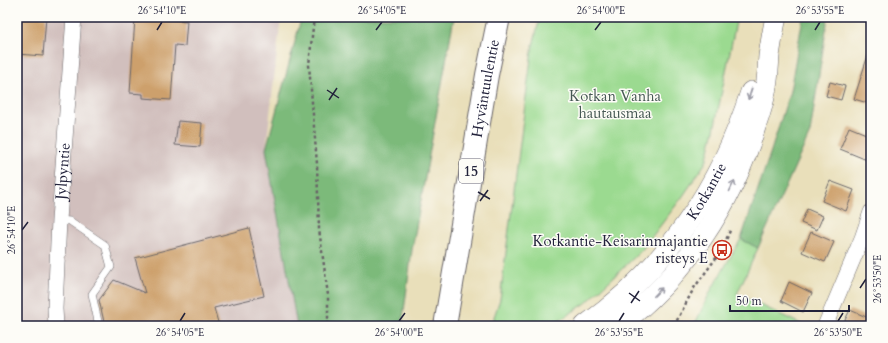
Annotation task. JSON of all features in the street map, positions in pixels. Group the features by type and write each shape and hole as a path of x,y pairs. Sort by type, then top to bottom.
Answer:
{"highway":[{"name":"Hyväntuulentie","path":"445,326 487,75 499,17"}],"street":[{"name":"Jylpyntie","path":"56,326 59,220 74,17"},
{"name":"Kotkantie","path":"618,326 642,319 663,287 684,263 707,232 725,202 748,149 765,92 776,17"},
{"name":"Kotkantie","path":"584,326 640,280 667,250 710,190 732,144 752,88 771,45"},
{"path":"825,326 859,245 871,212"},
{"path":"615,302 642,319"},
{"path":"615,302 615,326"}],"lane":[{"path":"59,220 70,221 105,244 111,267 92,294 99,326"}],"path":[{"path":"314,17 309,65 317,164 318,229 328,295 328,326"}],"shaded area":[{"path":"17,17 281,17 266,149 297,326 17,326"}],"green space":[{"path":"300,17 454,17 412,250 402,326 297,326 266,149 300,23"},
{"name":"Kotkan Vanha hautausmaa","path":"540,17 737,17 706,162 683,196 641,251 586,303 551,326 491,326 500,299 532,50"},
{"path":"803,17 828,17 810,133 758,248 741,239 790,91"},
{"path":"741,239 758,248 737,294 805,326 694,326 710,292"}],"building":[{"path":"17,17 46,17 43,56 17,54"},
{"path":"135,18 187,21 185,46 175,45 171,100 143,98 143,94 130,93"},
{"path":"868,55 871,56 871,104 854,99"},
{"path":"830,82 845,86 841,100 826,96"},
{"path":"178,121 202,123 200,147 175,145"},
{"path":"849,127 871,136 871,151 867,160 840,149"},
{"path":"830,181 854,190 846,211 822,201"},
{"path":"807,209 823,216 817,230 801,223"},
{"path":"249,228 264,296 214,308 219,326 105,326 99,300 114,280 145,293 135,258"},
{"path":"811,232 834,242 825,262 802,252"},
{"path":"789,282 812,293 803,312 781,301"},
{"path":"850,310 871,319 871,326 842,326"}],"place":[{"name":"Kotkantie-Keisarinmajantie risteys E","path":"722,250"}]}
